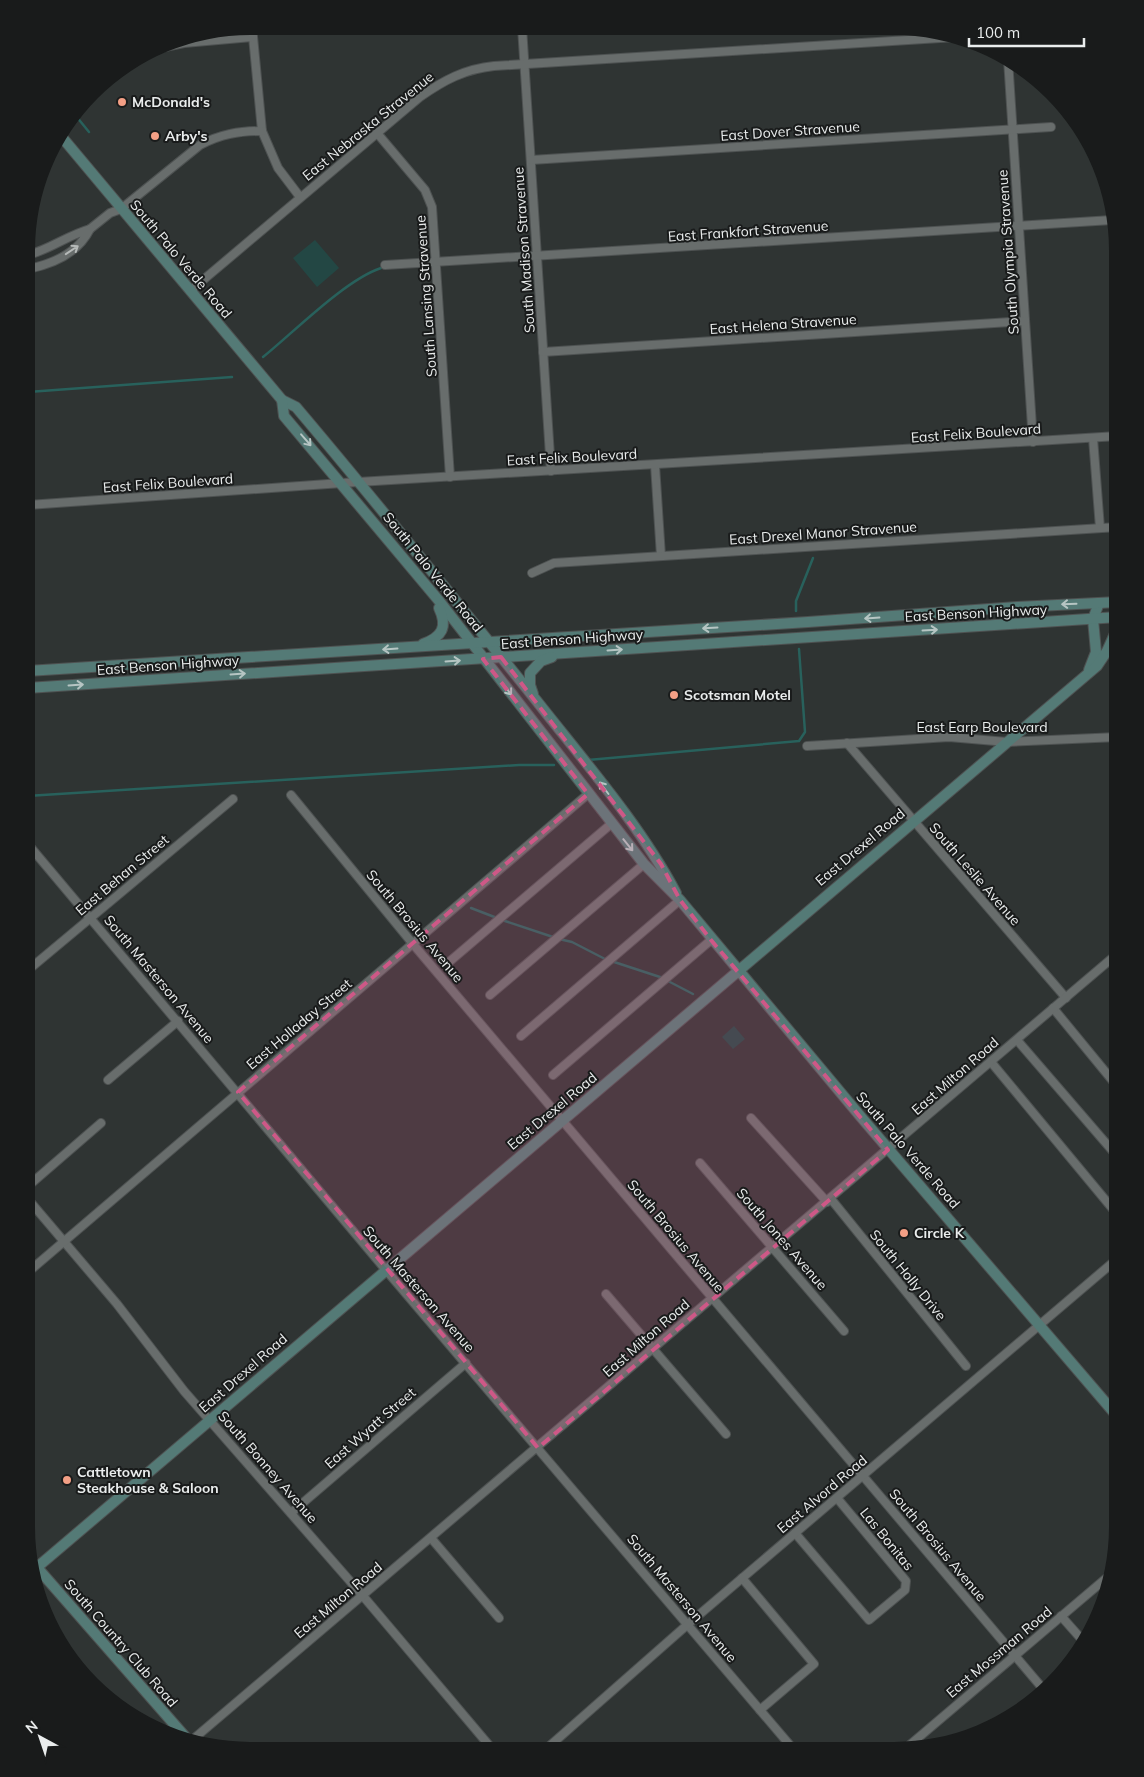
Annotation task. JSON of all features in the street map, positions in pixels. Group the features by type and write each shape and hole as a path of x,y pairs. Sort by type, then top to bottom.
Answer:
{"main road":[{"name":"South Palo Verde Road","path":"65,141 282,400 296,407 490,642 661,864 680,900"},
{"name":"South Palo Verde Road","path":"282,400 284,416 433,593 611,824 644,864 680,900 711,940 888,1150 1041,1324 1109,1406"},
{"path":"412,647 429,641 442,630 445,619 433,593"},
{"name":"East Benson Highway","path":"35,672 1109,602"},
{"path":"1088,674 1096,652 1094,619 1099,603"},
{"name":"East Benson Highway","path":"35,688 1109,618"},
{"name":"East Drexel Road","path":"38,1564 210,1420 385,1269 563,1121 912,821 1088,674 1103,658 1109,646"},
{"path":"535,700 530,685 530,673 534,666 541,661 573,652"},
{"path":"192,661 195,677"},
{"name":"South Country Club Road","path":"40,1572 180,1730"}],"street":[{"name":"South Madison Stravenue","path":"523,35 551,471"},
{"path":"193,42 252,37 262,131 278,168 300,197"},
{"name":"East Nebraska Stravenue","path":"190,291 431,89 456,75 484,67 933,39"},
{"name":"South Olympia Stravenue","path":"1009,68 1033,442"},
{"name":"East Dover Stravenue","path":"531,160 1051,127"},
{"path":"35,253 46,251 70,235 90,229 109,214 121,208 200,145 215,137 236,131 262,131"},
{"name":"South Lansing Stravenue","path":"377,133 425,190 432,207 450,477"},
{"name":"East Frankfort Stravenue","path":"385,265 1107,220"},
{"path":"35,267 50,264 83,242 90,229"},
{"name":"East Helena Stravenue","path":"544,352 1025,322"},
{"name":"East Felix Boulevard","path":"35,505 342,483 1109,437"},
{"path":"1093,438 1100,528"},
{"path":"655,465 661,556"},
{"name":"East Drexel Manor Stravenue","path":"532,573 554,562 1109,528"},
{"name":"East Earp Boulevard","path":"807,746 949,738 1007,742 1109,737"},
{"name":"South Leslie Avenue","path":"847,743 912,821 1066,998"},
{"name":"East Holladay Street","path":"35,1267 588,794"},
{"name":"South Brosius Avenue","path":"291,795 413,944 1040,1685"},
{"name":"East Behan Street","path":"35,964 233,799"},
{"path":"449,962 611,824"},
{"name":"South Masterson Avenue","path":"35,853 385,1269 787,1742"},
{"path":"490,994 644,864"},
{"path":"522,1036 680,900"},
{"path":"553,1075 711,940"},
{"name":"East Milton Road","path":"197,1736 1109,962"},
{"path":"1054,1008 1109,1076"},
{"path":"108,1080 178,1021"},
{"path":"1017,1040 1109,1147"},
{"path":"991,1062 1109,1204"},
{"name":"South Holly Drive","path":"751,1118 829,1201 966,1366"},
{"path":"35,1180 101,1123"},
{"name":"South Jones Avenue","path":"700,1163 844,1331"},
{"name":"South Bonney Avenue","path":"35,1208 117,1304 184,1391 486,1742"},
{"name":"East Alvord Road","path":"554,1742 687,1625 1109,1266"},
{"path":"606,1294 726,1434"},
{"name":"East Wyatt Street","path":"291,1513 466,1362"},
{"name":"Las Bonitas","path":"795,1533 869,1620 905,1590 906,1581 837,1498"},
{"path":"431,1538 500,1618"},
{"path":"742,1578 814,1664 760,1710"},
{"name":"East Mossman Road","path":"914,1741 1101,1582"},
{"path":"1061,1616 1079,1636"}],"highlighted area":[{"path":"501,657 661,864 680,900 711,940 888,1150 538,1448 238,1092 588,794 483,659"}],"shaded area":[{"path":"315,240 339,268 317,287 293,258"},
{"path":"734,1026 745,1039 733,1049 722,1037"}],"waterway":[{"path":"79,119 89,132"},
{"path":"263,357 336,295 352,283 381,268"},
{"path":"35,391 232,377"},
{"path":"796,611 796,601 813,558"},
{"path":"588,760 799,741 805,732 799,649"},
{"path":"35,795 519,765 554,765"},
{"path":"471,908 497,918"},
{"path":"502,920 553,937"},
{"path":"559,939 572,942 605,959 663,978"},
{"path":"668,981 693,994"}],"place":[{"name":"McDonald's","path":"122,102"},
{"name":"Arby's","path":"155,136"},
{"name":"Scotsman Motel","path":"674,695"},
{"name":"Circle K","path":"904,1233"},
{"name":"Cattletown Steakhouse & Saloon","path":"67,1480"}]}
